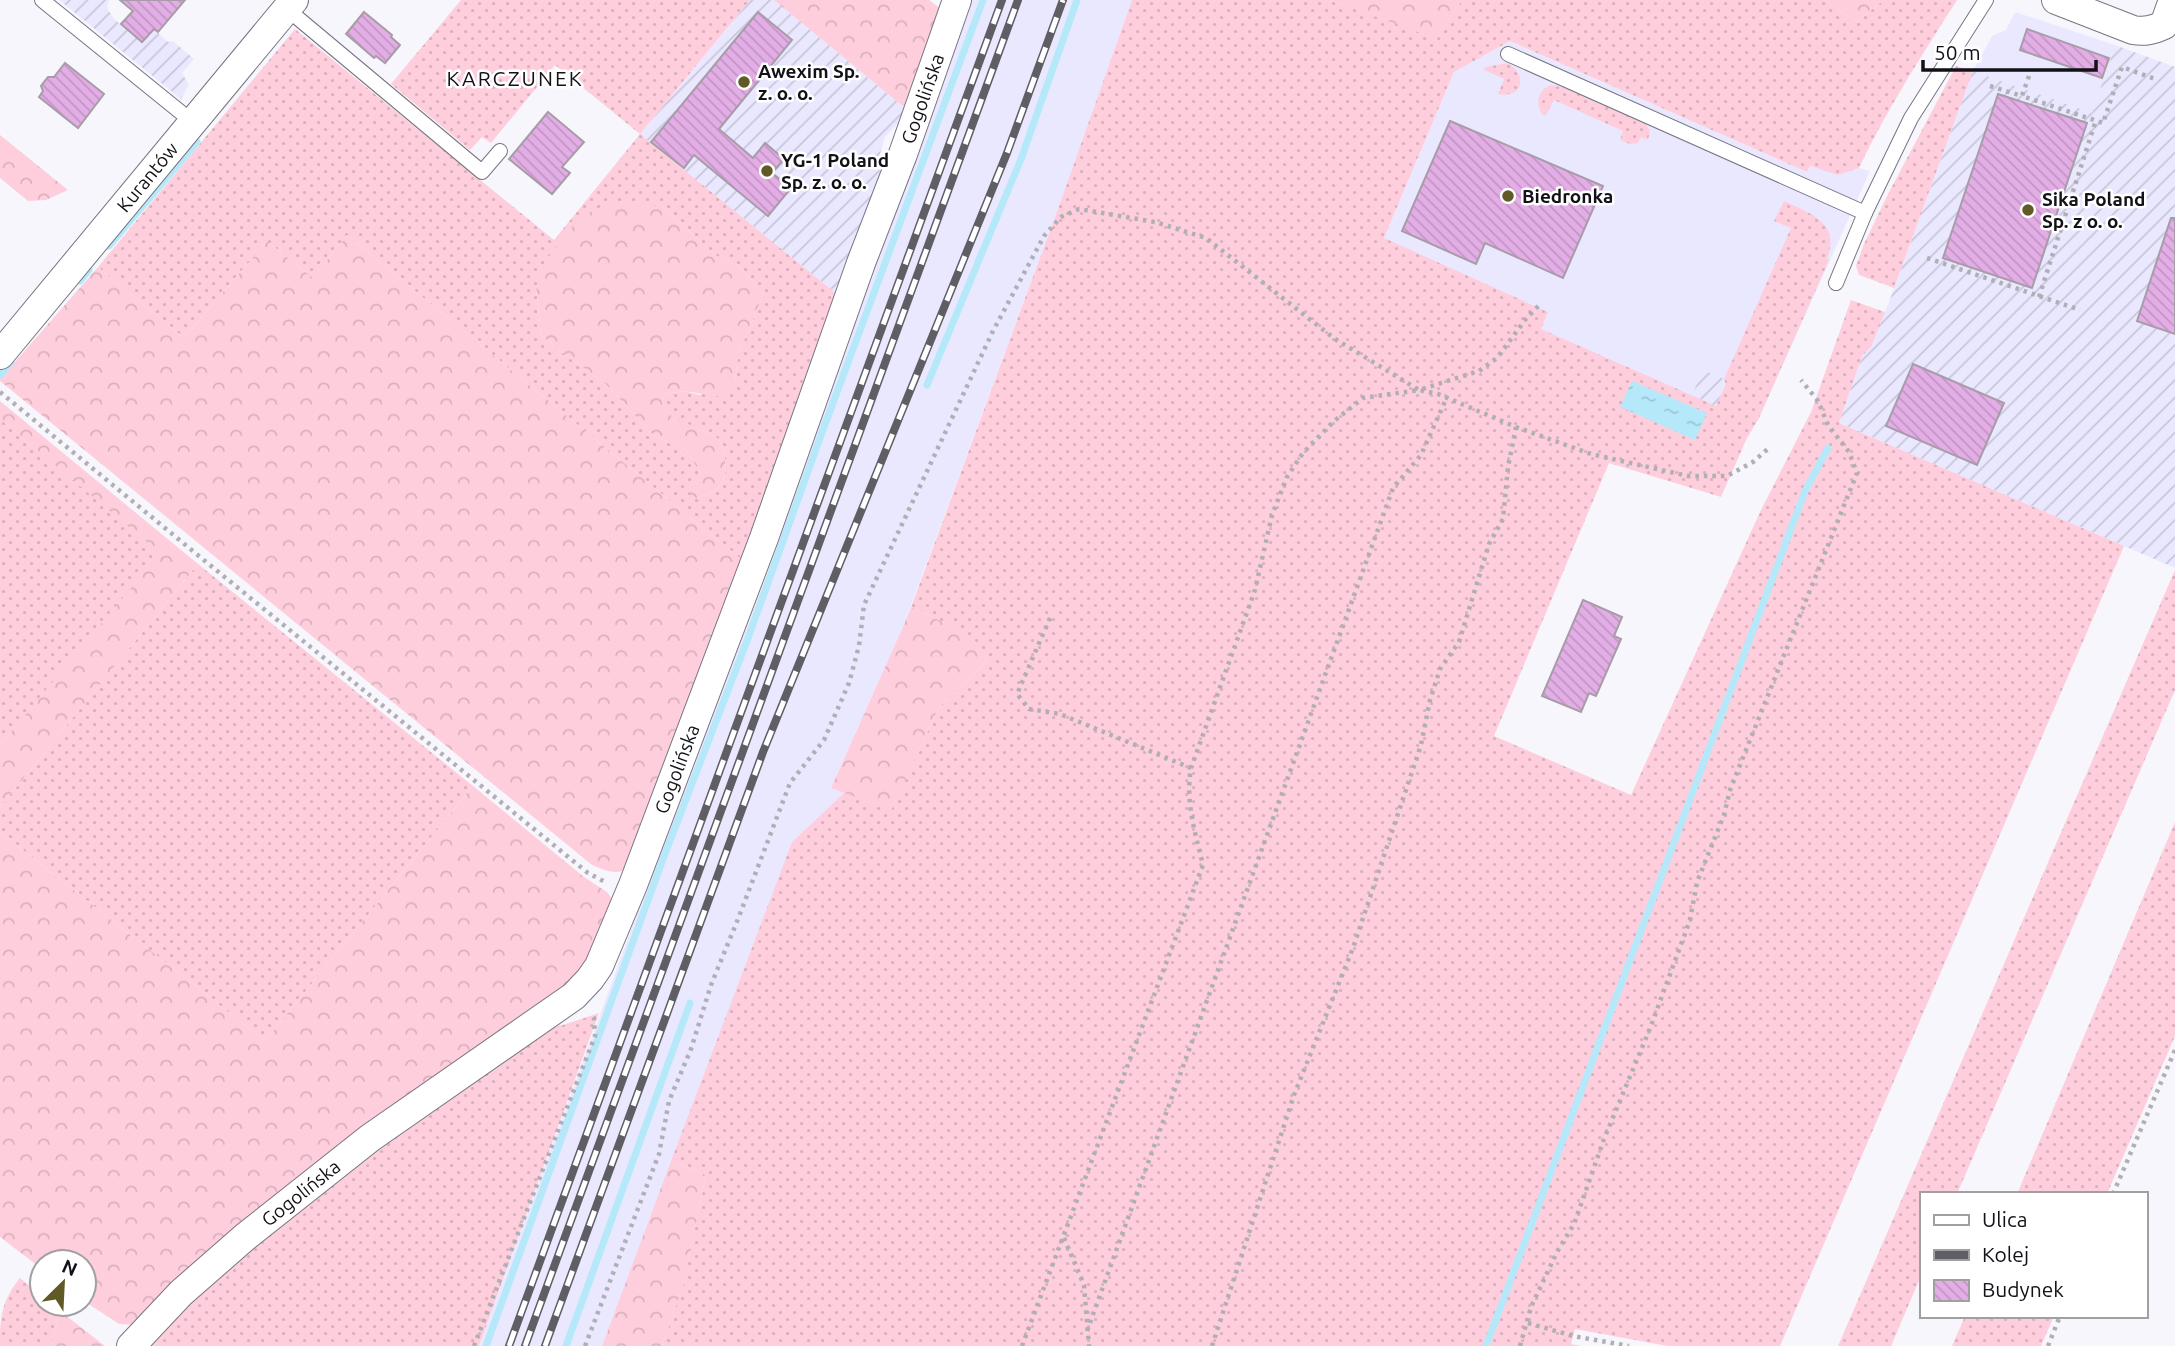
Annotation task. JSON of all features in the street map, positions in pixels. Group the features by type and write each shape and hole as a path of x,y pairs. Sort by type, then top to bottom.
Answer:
{"street":[{"name":"Gogolińska","path":"131,1346 181,1293 244,1237 370,1138 574,996 599,966 633,885 764,538 957,0"},
{"path":"2056,0 2133,30 2142,31 2151,31 2164,25 2173,0"},
{"name":"Kurantów","path":"0,355 291,5"}],"lane":[{"path":"42,0 194,122"},
{"path":"1836,283 1865,213 1911,118 1986,0"},
{"path":"291,5 482,172 500,151"},
{"path":"1508,54 1865,213"}],"path":[{"path":"1990,86 2104,123 2122,67 2155,79"},
{"path":"2022,96 2029,76"},
{"path":"2039,296 2096,120"},
{"path":"585,1346 659,1154 669,1101 691,1049 711,985 790,783 824,740 849,683 859,646 864,605 993,331 1044,236 1061,217 1079,209 1155,222 1206,239 1335,339 1419,390 1447,397 1516,427 1591,454 1688,476 1727,475 1753,462 1770,447"},
{"path":"1927,258 2080,310"},
{"path":"1023,1345 1203,865 1190,810 1188,786 1191,768 1255,590 1272,515 1287,477 1303,453 1333,422 1363,398 1419,390 1479,371 1497,358 1524,320 1541,303"},
{"path":"1520,1346 1531,1307 1557,1252 1574,1224 1604,1139 1651,1026 1689,920 1697,882 1724,814 1730,790 1857,473 1849,452 1837,439 1818,401 1801,380"},
{"path":"0,392 588,873"},
{"path":"1087,1331 1394,488 1421,455 1447,397"},
{"path":"1212,1346 1294,1095 1353,948 1421,745 1430,700 1440,669 1459,642 1489,544 1503,519 1508,467 1516,427"},
{"path":"1050,618 1017,694 1029,709 1060,714 1191,768"},
{"path":"474,1346 595,1036 594,1018 574,996"},
{"path":"2114,1192 2175,1050"},
{"path":"1063,1238 1084,1285 1088,1346"},
{"path":"2048,1346 2059,1318"},
{"path":"1528,1323 1573,1336 1629,1346"}],"shaded area":[{"path":"59,0 109,0 107,8 114,19 142,42 154,29 168,42 173,41 194,59 182,73 189,85 181,99"},
{"path":"750,0 774,0 905,108 900,121 885,137 877,164 881,174 838,295 640,134"},
{"path":"972,0 1132,0 1054,220 902,629 831,788 844,793 792,842 602,1346 479,1346 748,610 909,154 921,146"},
{"path":"2015,12 2115,45 2093,114 1973,71 1992,36 2006,30"},
{"path":"1510,41 1807,172 1810,166 1838,174 1859,168 1870,171 1759,418 1747,438 1374,262 1454,72"},
{"name":"Sika Poland Sp. z o. o.","path":"2115,45 2175,67 2175,568 1839,423 1862,356 1871,347 1889,302 1973,71 2092,113"},
{"path":"1702,372 1724,379 1726,384 1716,407 1692,395"}],"green space":[{"path":"461,0 750,0 640,134 555,65 491,143 482,137 470,150 391,84"},
{"path":"774,0 929,0 941,9 905,108"},
{"path":"1132,0 1330,0 1437,38 1462,0 1825,0 1856,22 1884,0 1957,0 1893,103 1859,168 1838,175 1810,166 1807,172 1510,41 1454,72 1384,238 1548,312 1541,329 1716,406 1726,384 1724,379 1791,228 1774,221 1784,201 1813,215 1830,236 1829,260 1721,497 1609,463 1494,736 1631,795 1761,510 1811,412 1851,300 1885,312 1871,347 1862,356 1839,423 2124,546 1780,1346 1668,1346 1575,1329 1571,1344 1581,1346 662,1346 683,1285 706,1175 671,1161 792,842 844,793 891,810 939,707 988,660 979,644 949,625 911,607"},
{"path":"1330,0 1462,0 1437,39"},
{"path":"1825,0 1884,0 1856,22"},
{"path":"295,29 554,240 640,134 838,295 742,560 347,235 313,278 267,241 184,338 98,267","holes":["662,206 715,255 740,267 763,295 738,355 735,381 700,395 684,391 665,394 662,401 670,416 719,439 722,446 726,467 723,481 713,492 696,498 700,472 685,449 654,436 605,383 541,335 536,287"]},
{"path":"1508,63 1518,74 1520,85 1513,93 1498,94 1504,79 1484,70 1485,67"},
{"path":"1956,66 1973,71 1894,288 1859,275 1856,266 1888,194"},
{"path":"1551,85 1565,88 1646,124 1650,131 1648,140 1641,137 1638,143 1630,144 1620,140 1623,131 1554,100 1546,115 1542,114 1539,97 1543,90"},
{"path":"0,135 68,190 46,200 28,201 0,178"},
{"path":"613,202 662,206 715,255 740,267 763,295 738,355 735,381 722,397 684,391 665,394 662,401 671,416 719,439 724,453 725,474 719,487 707,495 696,498 689,493 696,485 700,472 685,449 654,436 605,383 541,335 536,287 545,261 581,216"},
{"path":"347,235 742,560 627,868 623,870 610,871 592,865 0,381 98,267 184,338 267,241 313,278"},
{"path":"0,401 198,564 0,807 0,745 160,553 0,419"},
{"path":"0,419 161,553 0,745"},
{"path":"198,564 473,786 265,1041 0,832 0,807"},
{"path":"2175,570 2175,690 1958,1192 1920,1192 1920,1278 1891,1346 1838,1346"},
{"path":"911,607 980,644 988,660 939,707 891,811 831,788"},
{"path":"473,786 584,877 607,892 615,903 597,951 577,977 132,1325 119,1324 98,1310 98,1248 28,1248 28,1258 0,1237 0,832 265,1041"},
{"path":"2175,822 2175,1036 2108,1192 2018,1192"},
{"path":"599,1013 479,1346 142,1346 216,1274 533,1029 563,1025"},
{"path":"671,1161 706,1175 683,1286 662,1346 602,1346"},
{"path":"20,1278 28,1285 28,1318 58,1318 50,1346 0,1346 3,1310"},
{"path":"58,1318 69,1318 105,1346 50,1346"},
{"path":"1964,1318 2053,1318 2041,1346 1952,1346"}],"water":[{"path":"1632,381 1707,413 1695,440 1620,407"}],"building":[{"path":"120,0 185,0 158,32 154,29 142,42 121,24 133,11"},
{"path":"364,12 400,45 385,63 376,56 374,58 346,34"},
{"path":"758,12 792,40 719,129 753,158 765,143 784,159 772,173 791,188 768,216 694,155 684,168 651,142"},
{"path":"2027,29 2109,58 2102,78 2020,50"},
{"path":"65,63 104,94 78,128 39,97 43,91 41,86 48,77 54,77"},
{"path":"1998,94 2087,123 2032,288 1943,258"},
{"path":"548,112 584,142 562,167 570,173 552,194 509,159"},
{"name":"Biedronka","path":"1450,121 1603,186 1563,278 1485,243 1476,264 1402,231"},
{"path":"2171,218 2175,218 2175,334 2137,321"},
{"path":"1913,364 2004,403 1977,465 1886,426"},
{"path":"1583,600 1622,617 1614,636 1621,639 1596,696 1589,693 1581,712 1542,696"}],"waterway":[{"path":"486,1346 663,859 747,641 983,0"},
{"path":"927,385 1021,159 1077,0"},
{"path":"109,246 197,142"},
{"path":"80,281 89,270"},
{"path":"0,375 11,362"},
{"path":"1486,1346 1805,491 1828,448"},
{"path":"566,1346 690,1003"}],"railway":[{"path":"509,1346 1002,0"},
{"path":"525,1346 1018,0"},
{"path":"545,1346 763,752 1007,153 1063,0"}],"place":[{"name":"Awexim Sp. z. o. o.","path":"744,82"},
{"name":"YG-1 Poland Sp. z. o. o.","path":"767,171"},
{"name":"Biedronka","path":"1508,196"},
{"name":"Sika Poland Sp. z o. o.","path":"2028,210"}],"district":[{"name":"KARCZUNEK","path":"515,78"}]}
